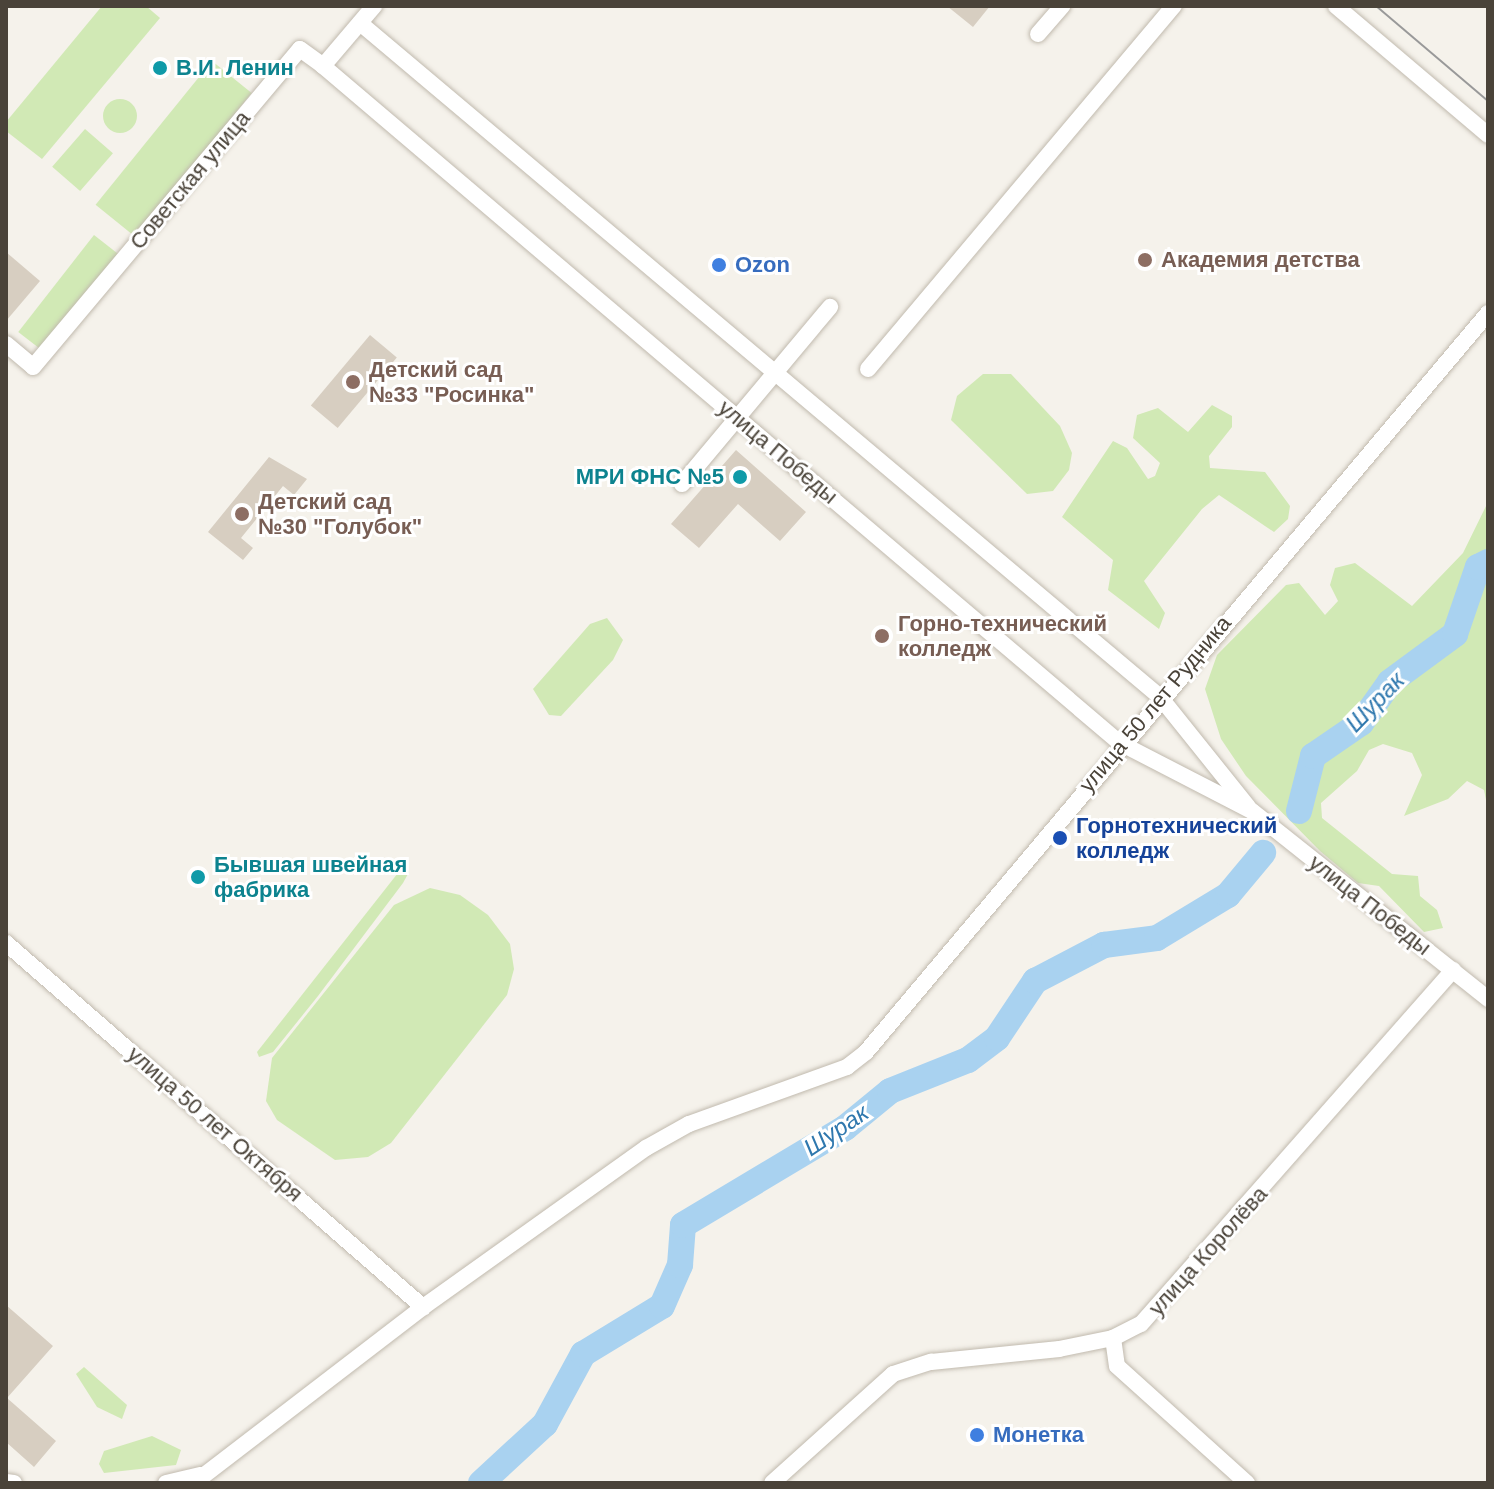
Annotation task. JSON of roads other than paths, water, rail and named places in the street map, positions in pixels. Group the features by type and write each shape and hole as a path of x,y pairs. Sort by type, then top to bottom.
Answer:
{"street":[{"path":"323,66 374,6"},
{"path":"1038,34 1062,6"},
{"path":"868,369 1174,6"},
{"path":"1336,6 1488,135"},
{"name":"улица Победы","path":"360,23 1160,697 1252,811"},
{"name":"Советская улица","path":"6,344 33,367 300,49 323,66"},
{"name":"улица Победы","path":"323,66 1120,743 1252,811 1488,999"},
{"path":"682,484 830,307"},
{"name":"улица 50 лет Рудника","path":"200,1478 423,1307 646,1148 689,1124 812,1080 866,1052 1120,743 1488,313"},
{"name":"улица 50 лет Октября","path":"6,943 423,1307"},
{"name":"улица Королёва","path":"772,1483 893,1374 931,1362 1113,1338 1157,1309 1453,970"},
{"path":"1113,1338 1117,1366 1247,1483"},
{"path":"166,1483 200,1478"},
{"path":"6,1482 14,1483"}],"waterway":[{"name":"Шурак","path":"1299,811 1313,756 1361,723 1390,682 1455,634 1478,567 1488,562"},
{"name":"Шурак","path":"481,1483 545,1424 583,1354 662,1306 680,1265 683,1225 845,1128 890,1091 968,1060 997,1038 1035,981 1104,945 1157,938 1228,895 1263,853"}],"tram line":[{"path":"1376,6 1488,101"}],"place":[{"name":"В.И. Ленин","path":"160,68"},
{"name":"Академия детства","path":"1145,260"},
{"name":"Ozon","path":"719,265"},
{"name":"Детский сад №33 \"Росинка\"","path":"353,382"},
{"name":"МРИ ФНС №5","path":"740,477"},
{"name":"Детский сад №30 \"Голубок\"","path":"242,514"},
{"name":"Горно-технический колледж","path":"882,636"},
{"name":"Горнотехнический колледж","path":"1060,838"},
{"name":"Бывшая швейная фабрика","path":"198,877"},
{"name":"Монетка","path":"977,1435"}]}
